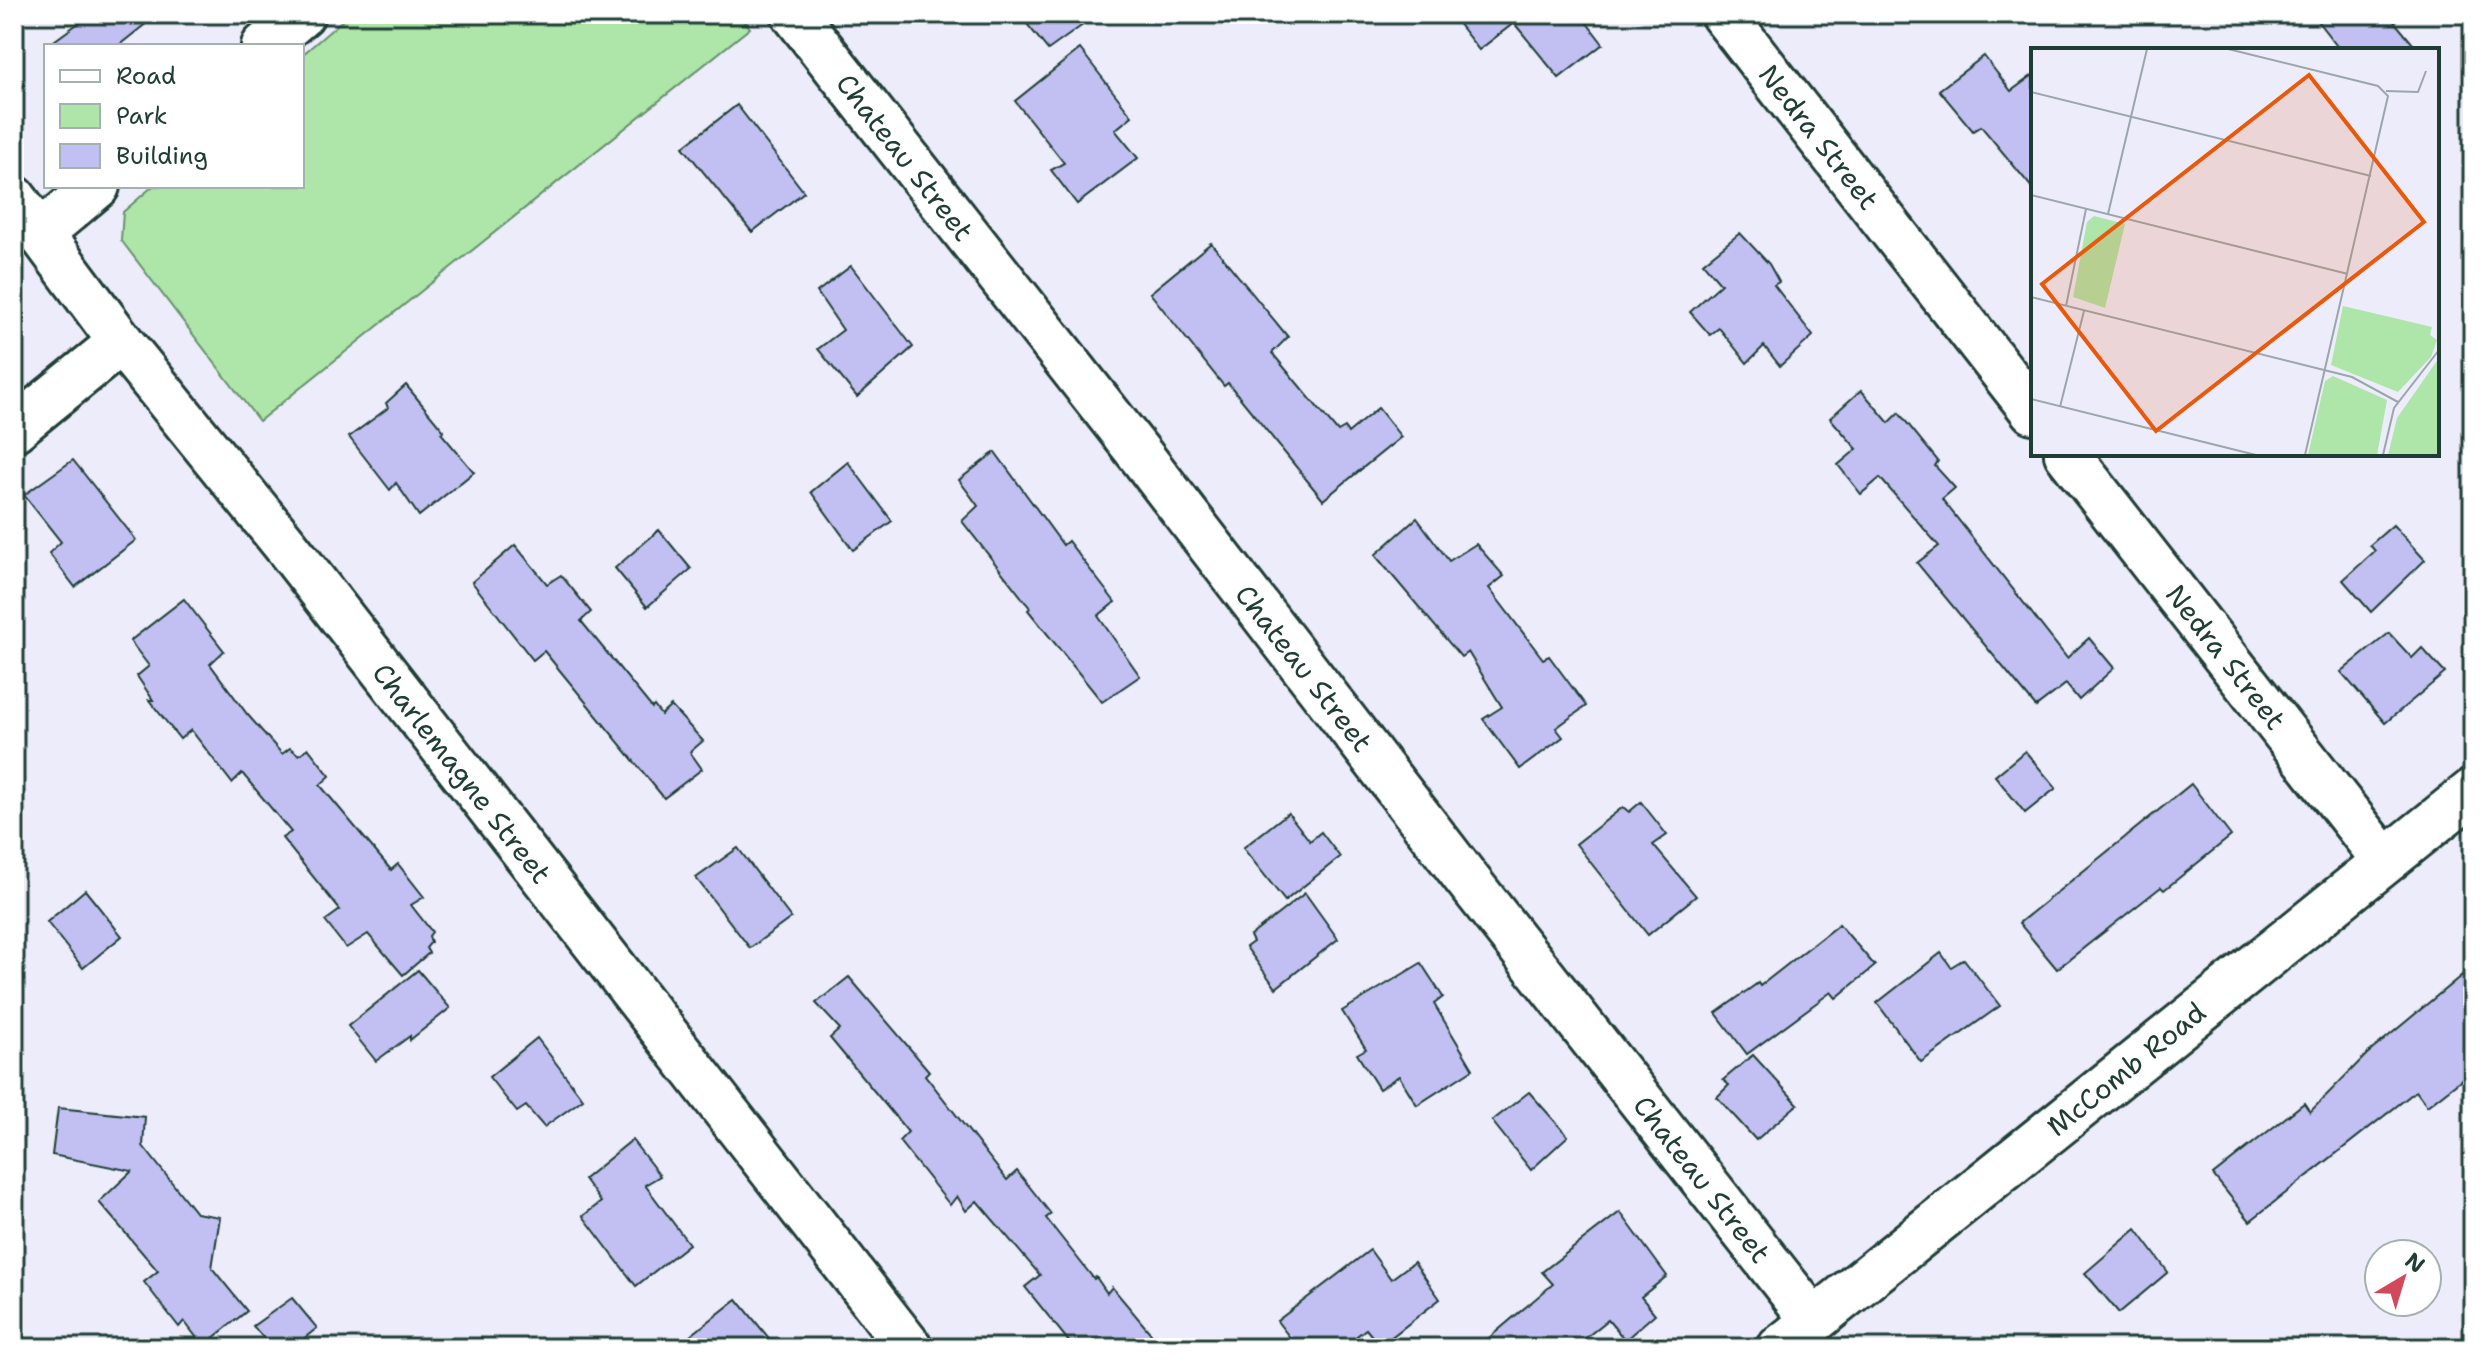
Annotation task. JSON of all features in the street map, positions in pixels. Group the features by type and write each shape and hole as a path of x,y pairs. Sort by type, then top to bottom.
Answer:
{"street":[{"path":"266,44 302,14"},
{"name":"Chateau Street","path":"794,14 1814,1321"},
{"name":"Nedra Street","path":"1723,14 2031,408"},
{"path":"42,232 95,188"},
{"name":"Charlemagne Street","path":"14,198 121,342 287,547 910,1348"},
{"path":"14,429 121,342"},
{"name":"Nedra Street","path":"2069,456 2385,861"},
{"name":"McComb Road","path":"1780,1348 2473,791"}],"green space":[{"path":"350,14 739,14 750,28 259,421 121,240 123,212 151,188 304,188 304,53"}],"building":[{"path":"91,14 158,14 120,44 50,44"},
{"path":"1019,14 1098,14 1048,50"},
{"path":"1451,14 1580,14 1603,44 1559,78 1514,23 1479,50"},
{"path":"2312,14 2388,14 2416,48 2338,48"},
{"path":"1080,49 1132,116 1115,130 1138,158 1077,204 1051,170 1064,163 1015,101"},
{"path":"1984,56 2011,91 2031,76 2031,187 1981,126 1973,131 1939,90"},
{"path":"737,105 804,192 752,232 683,147"},
{"path":"1740,233 1769,264 1779,282 1774,285 1813,336 1780,366 1764,346 1747,363 1719,328 1710,335 1690,312 1721,284 1703,263"},
{"path":"1211,243 1288,337 1272,353 1338,432 1345,428 1348,433 1378,408 1401,437 1323,500 1228,383 1224,386 1150,293"},
{"path":"851,266 913,347 857,397 818,349 843,330 817,292"},
{"path":"406,385 474,472 419,516 396,483 390,490 349,437 388,408 386,403"},
{"path":"1861,390 1889,423 1899,413 1938,461 1935,466 1955,488 1942,499 2067,658 2089,638 2114,668 2079,700 2066,684 2036,707 1917,563 1939,546 1880,478 1861,494 1838,465 1857,449 1830,418"},
{"path":"995,452 1063,545 1068,541 1115,602 1098,616 1140,676 1102,702 962,521 978,506 959,480"},
{"path":"73,460 136,540 75,587 49,553 61,542 24,495"},
{"path":"848,462 892,521 853,550 811,492"},
{"path":"1417,518 1449,561 1476,544 1504,576 1489,588 1543,659 1549,656 1586,706 1556,728 1563,737 1520,769 1483,719 1502,707 1468,652 1461,657 1375,555"},
{"path":"2393,525 2425,560 2371,612 2343,580 2375,551 2370,545"},
{"path":"659,530 691,569 647,607 615,568"},
{"path":"515,545 547,584 561,575 591,612 581,621 652,708 654,706 661,715 671,706 703,741 690,752 702,769 664,798 544,651 533,660 472,582"},
{"path":"184,599 224,651 210,664 247,714 282,754 290,748 299,755 308,748 330,776 320,785 391,870 398,864 424,897 411,905 432,932 429,936 431,942 426,948 429,953 403,975 368,934 346,948 325,921 340,910 282,838 291,832 242,773 232,783 191,730 180,739 149,700 153,700 137,676 149,666 130,641"},
{"path":"2389,633 2412,658 2422,648 2445,673 2385,723 2341,672"},
{"path":"2025,751 2056,788 2025,813 1995,776"},
{"path":"2191,784 2231,836 2057,969 2019,923"},
{"path":"1641,802 1667,835 1653,845 1696,896 1648,935 1576,844 1623,807 1629,812"},
{"path":"1288,813 1310,841 1321,832 1340,857 1285,901 1243,848"},
{"path":"738,848 791,918 750,948 696,878"},
{"path":"85,890 122,936 83,968 47,922"},
{"path":"1305,893 1338,939 1276,988 1246,947 1253,942 1250,936"},
{"path":"1839,924 1875,966 1836,998 1831,992 1747,1054 1716,1013 1758,983 1760,986"},
{"path":"1941,953 1951,967 1964,959 2000,1006 1921,1062 1877,1003"},
{"path":"1421,963 1443,997 1434,1004 1473,1069 1417,1105 1399,1076 1379,1089 1357,1054 1366,1049 1342,1011"},
{"path":"2473,966 2473,1070 2427,1106 2416,1091 2250,1221 2213,1175 2304,1103 2310,1112 2367,1054"},
{"path":"418,970 450,1008 410,1040 410,1036 376,1061 348,1026"},
{"path":"849,977 929,1071 925,1075 1007,1180 1017,1171 1051,1214 1046,1218 1094,1279 1096,1277 1107,1293 1112,1287 1163,1348 1074,1348 1025,1287 1040,1275 977,1201 966,1211 957,1196 950,1205 899,1141 908,1132 830,1038 840,1029 816,1003"},
{"path":"537,1038 583,1099 544,1127 526,1106 517,1112 489,1077"},
{"path":"1753,1055 1798,1104 1756,1140 1717,1097 1729,1085 1723,1080"},
{"path":"1529,1092 1568,1136 1531,1170 1492,1121"},
{"path":"58,1108 145,1117 143,1146 196,1213 220,1217 212,1268 247,1311 203,1346 184,1321 179,1327 144,1282 158,1271 99,1202 132,1171 52,1155"},
{"path":"632,1140 660,1176 645,1185 689,1244 636,1286 583,1216 601,1202 584,1179"},
{"path":"1620,1212 1667,1276 1641,1297 1655,1314 1625,1340 1608,1320 1573,1348 1477,1348 1553,1284 1542,1272"},
{"path":"2136,1229 2168,1272 2119,1313 2085,1273"},
{"path":"1370,1250 1391,1279 1414,1262 1440,1299 1380,1346 1366,1329 1341,1348 1298,1348 1277,1321"},
{"path":"292,1298 317,1328 292,1348 272,1348 253,1326"},
{"path":"737,1299 777,1348 675,1348"}]}
